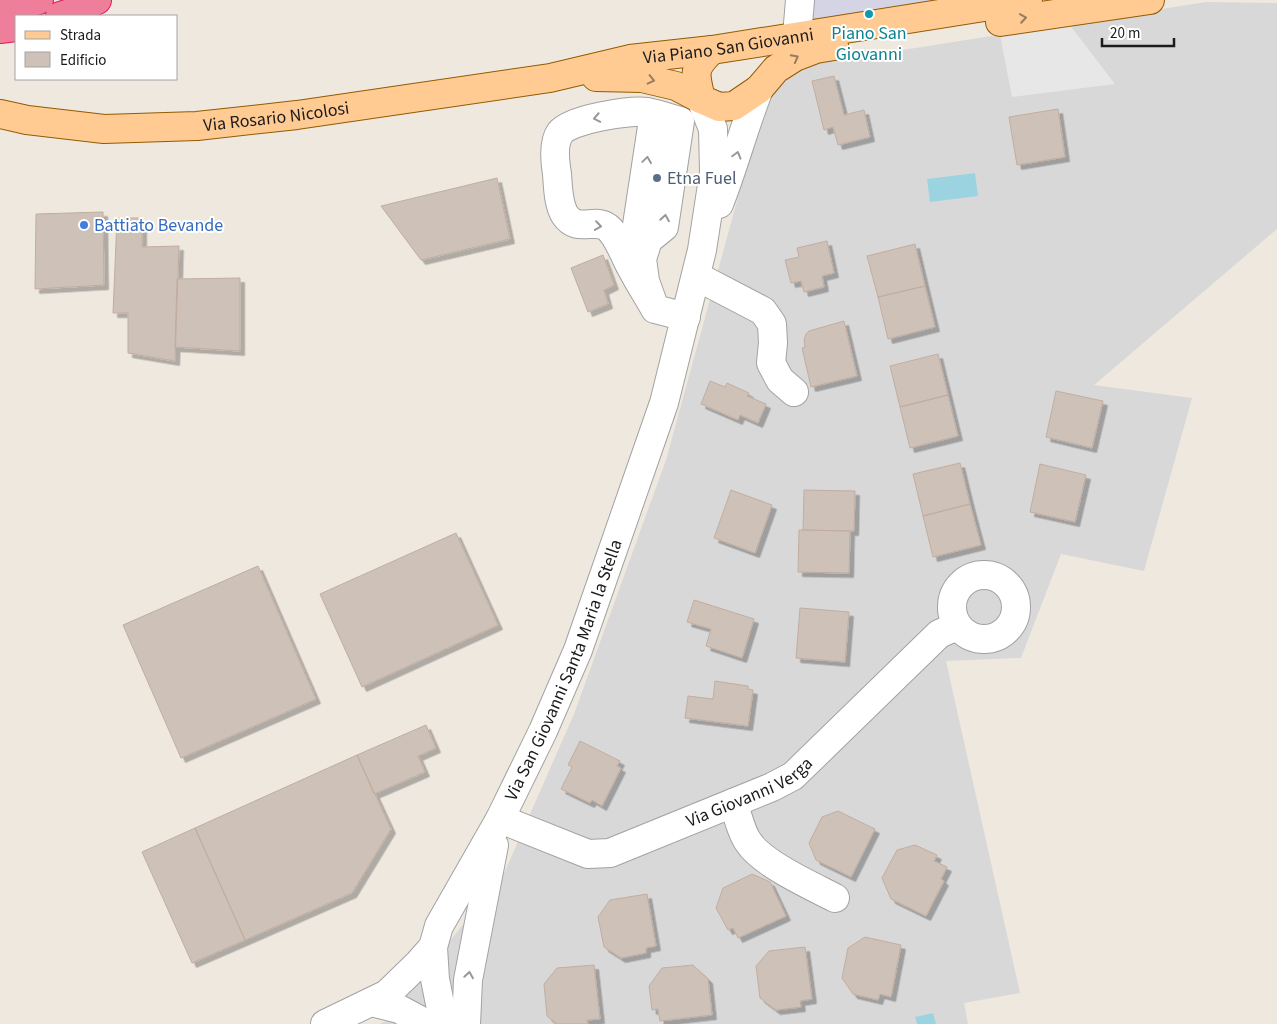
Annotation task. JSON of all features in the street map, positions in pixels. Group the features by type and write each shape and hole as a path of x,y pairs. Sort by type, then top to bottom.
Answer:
{"highway":[{"path":"0,7 14,7 39,0"},
{"path":"63,15 76,11 96,0"},
{"path":"0,29 15,27"}],"main road":[{"name":"Via Piano San Giovanni","path":"550,78 630,59 712,50 1028,0"},
{"name":"Via Piano San Giovanni","path":"550,78 607,76 642,78 676,86 719,107 734,106 758,90 776,69 795,57 816,49 1150,0"},
{"path":"701,99 696,75 700,61 712,50"},
{"name":"Via Rosario Nicolosi","path":"0,114 27,120 104,129 197,126 297,115 550,78"}],"street":[{"path":"797,36 800,0"},
{"path":"702,250 734,166 758,90"},
{"path":"701,99 713,129 714,138 714,172 702,250"},
{"path":"655,309 645,281 642,259 648,240 637,225 653,120 646,112 601,116 573,123 564,128 559,134 555,152 560,198 565,214 573,222 583,226 596,224 606,226 614,234 655,309 686,317"},
{"name":"Via San Giovanni Santa Maria la Stella","path":"325,1024 387,994 433,947 439,926 500,819 543,731 578,650 664,403 702,250"},
{"path":"696,276 763,311 772,324 771,363 780,380 794,392"},
{"name":"Via Giovanni Verga","path":"500,819 588,854 610,853 772,787 793,776 939,634 957,626"},
{"path":"733,803 748,843 760,855 796,878 835,898"},
{"path":"466,1024 468,980 500,819"},
{"path":"433,947 435,979 444,1024"},
{"path":"371,1002 399,1009 426,1024"}],"shaded area":[{"name":"Piano San Giovanni","path":"800,0 1028,0 797,28"},
{"path":"1206,2 1277,3 1277,229 1094,385 1192,398 1144,571 1061,554 1021,658 946,661 1020,993 964,1003 968,1024 379,1024 387,1021 505,871 574,714 666,460 763,106 780,86 802,66"},
{"path":"1069,24 1115,84 1012,97 1000,35"}],"water":[{"path":"975,173 978,196 930,202 927,179"},
{"path":"933,1013 936,1024 917,1024 915,1017"}],"building":[{"path":"834,76 844,115 864,110 870,137 838,145 833,127 824,130 812,81"},
{"path":"1058,109 1065,157 1017,165 1009,117"},
{"path":"497,178 510,239 421,260 381,206"},
{"path":"103,212 104,285 35,289 36,214"},
{"path":"117,218 142,218 142,247 179,246 175,361 128,353 128,313 113,313"},
{"path":"827,241 834,273 822,276 824,287 804,292 801,281 791,283 785,260 799,257 797,248"},
{"path":"915,244 925,286 878,297 867,256"},
{"path":"603,255 614,285 604,290 608,304 588,312 571,268"},
{"path":"240,278 240,351 175,347 177,279"},
{"path":"925,286 935,327 888,339 878,297"},
{"path":"844,321 857,376 811,387 802,348 805,347 804,340 806,334 809,331"},
{"path":"938,354 948,395 900,407 890,366"},
{"path":"710,381 725,387 727,383 749,393 747,396 766,404 758,423 740,415 738,420 701,404"},
{"path":"1056,391 1103,401 1092,448 1046,437"},
{"path":"948,395 958,436 910,448 900,407"},
{"path":"960,463 970,504 923,516 913,474"},
{"path":"1040,464 1086,475 1075,522 1030,512"},
{"path":"731,490 772,505 755,553 714,538"},
{"path":"804,490 855,491 854,531 803,530"},
{"path":"970,504 981,545 933,557 923,516"},
{"path":"799,530 850,531 849,573 798,572"},
{"path":"456,533 498,625 362,687 320,594"},
{"path":"258,566 316,699 181,758 123,625"},
{"path":"694,600 754,619 742,658 706,646 711,629 687,622"},
{"path":"800,608 849,612 845,662 796,658"},
{"path":"715,681 748,686 748,689 753,690 748,726 685,718 688,696 713,699"},
{"path":"426,725 436,748 418,756 425,772 374,794 357,755"},
{"path":"580,741 620,761 617,766 621,768 602,806 592,800 590,803 561,789 572,767 568,765"},
{"path":"357,755 391,829 352,893 245,940 195,828"},
{"path":"838,811 875,829 851,877 816,860 809,843 822,817"},
{"path":"195,828 245,940 192,963 142,852"},
{"path":"915,845 937,855 934,861 947,867 941,879 944,881 926,916 891,899 882,878 897,850"},
{"path":"752,874 770,882 786,916 738,938 733,928 728,930 716,908 723,888"},
{"path":"647,894 656,946 646,948 646,953 621,958 604,947 598,917 610,900"},
{"path":"865,937 901,945 891,997 880,994 878,1000 853,994 842,978 848,948"},
{"path":"805,947 812,999 800,1001 801,1007 776,1010 760,998 756,966 769,951"},
{"path":"594,965 600,1019 587,1020 588,1024 557,1024 547,1016 544,984 557,968"},
{"path":"693,965 708,979 712,1015 660,1021 658,1009 652,1010 649,986 662,968"}],"place":[{"name":"Piano San Giovanni","path":"869,14"},
{"name":"Etna Fuel","path":"657,178"},
{"name":"Battiato Bevande","path":"84,225"}]}
